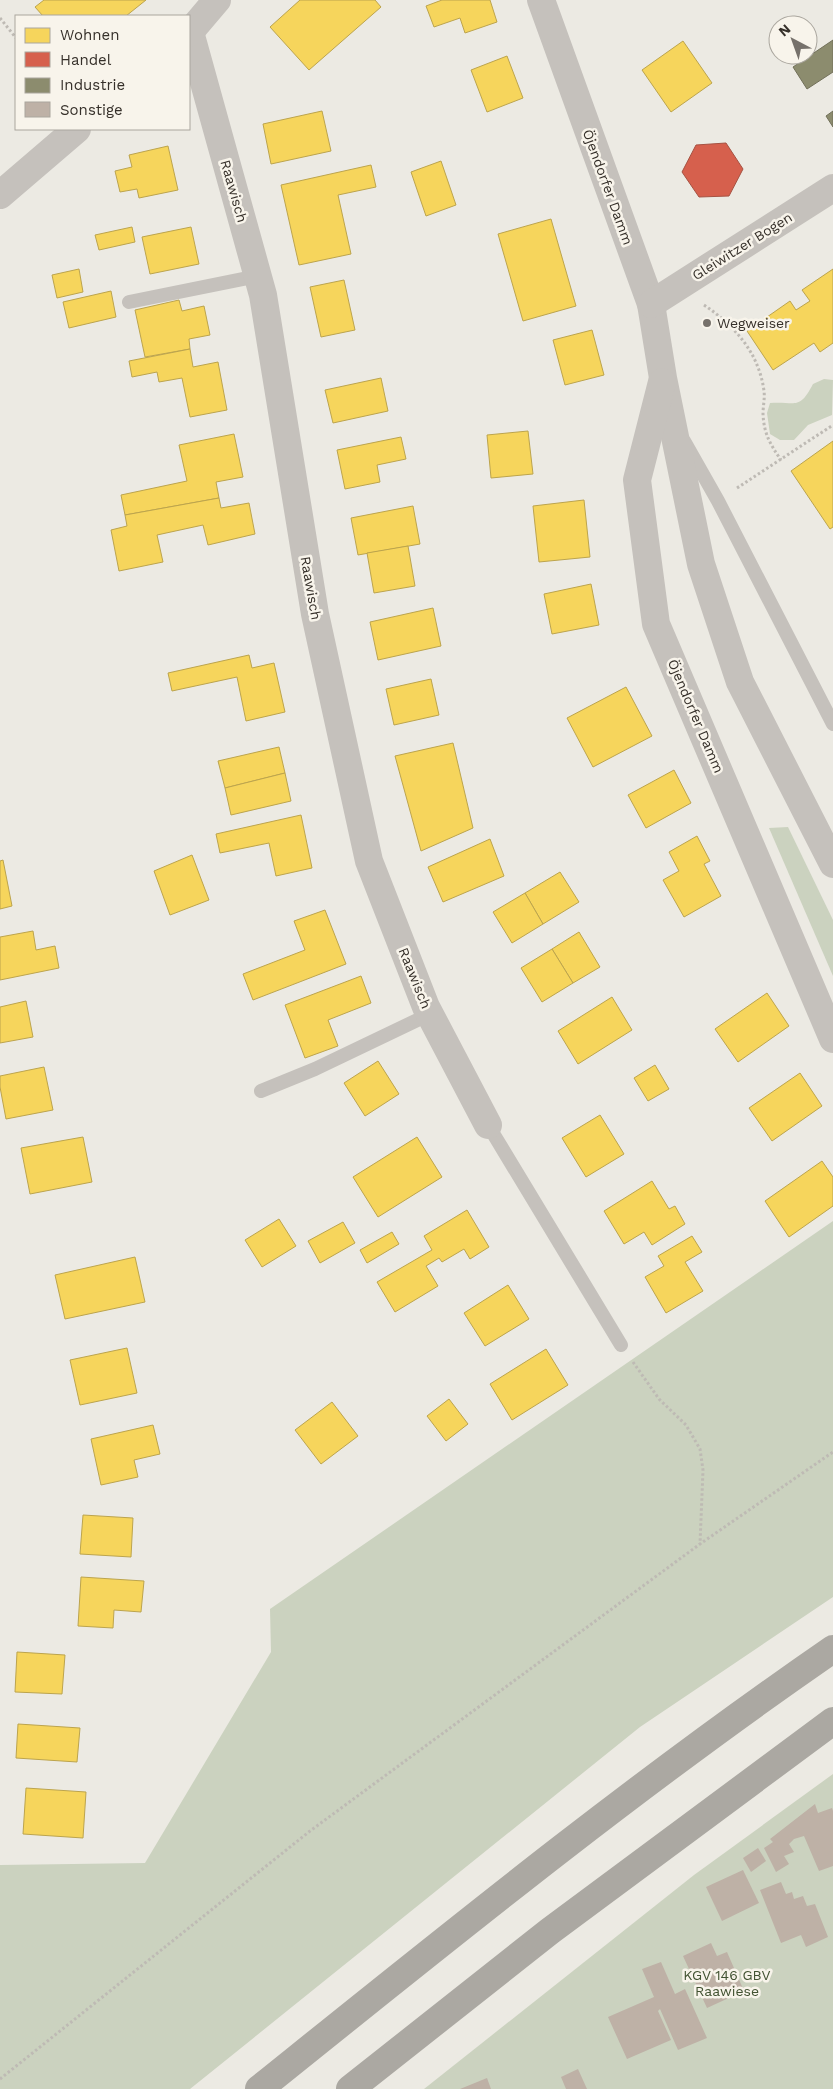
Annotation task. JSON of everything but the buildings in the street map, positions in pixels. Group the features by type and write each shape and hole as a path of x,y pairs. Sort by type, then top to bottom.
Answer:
{"highway":[{"path":"259,2089 513,1884 770,1692 833,1649"},
{"path":"350,2089 550,1931 833,1720"}],"street":[{"path":"190,31 217,0"},
{"name":"Öjendorfer Damm","path":"541,0 651,304 663,378 674,423 701,564 740,682 833,864"},
{"name":"Raawisch","path":"190,36 263,295 314,614 369,861 430,1014 488,1125"},
{"path":"0,195 76,130"},
{"name":"Gleiwitzer Bogen","path":"651,304 833,188"},
{"name":"Öjendorfer Damm","path":"663,378 637,480 656,624 833,1039"}],"lane":[{"path":"129,302 258,276"},
{"path":"674,423 718,501 833,724"},
{"path":"261,1092 430,1014"},
{"path":"488,1125 621,1345"}],"path":[{"path":"0,18 15,37"},
{"path":"689,279 702,304 718,314 737,332 751,350 759,370 764,392 763,415 767,439 781,460"},
{"path":"718,501 833,425"},
{"path":"621,1345 659,1399 686,1426 700,1449 703,1470 700,1544"},
{"path":"0,2079 310,1831 700,1544 833,1452"}],"green space":[{"path":"824,379 833,380 832,415 808,425 794,440 780,440 770,434 767,413 770,403 796,403 804,398 813,384"},
{"path":"788,827 833,920 833,976 769,828"},
{"path":"833,1221 833,1597 640,1727 190,2089 0,2089 0,1865 145,1863 271,1652 270,1609"},
{"name":"KGV 146 GBV Raawiese","path":"833,1774 833,2089 424,2089 694,1875"}],"place":[{"name":"Wegweiser","path":"707,323"}]}
